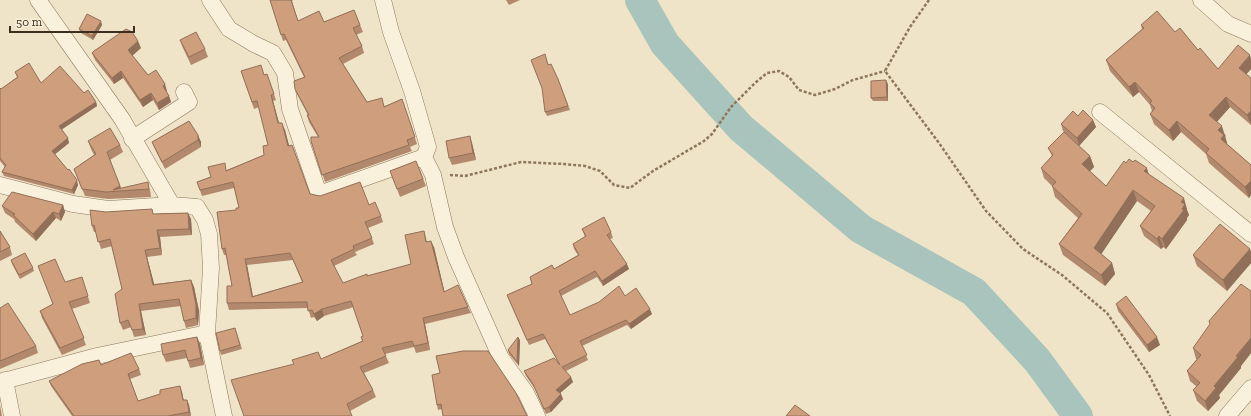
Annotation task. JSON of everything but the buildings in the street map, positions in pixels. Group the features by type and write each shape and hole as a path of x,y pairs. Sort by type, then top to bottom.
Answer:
{"street":[{"path":"38,0 122,119 132,139 172,205"},
{"path":"210,0 230,29 254,44 273,53 277,60 284,73 290,109 319,194 424,156 428,147 412,91 391,32 384,0"},
{"path":"1201,0 1228,24 1251,34"},
{"path":"132,139 189,102 184,92"},
{"path":"1100,112 1251,234"},
{"path":"424,156 434,175 445,227 456,257 501,358 526,393 537,416"},
{"path":"0,185 73,204 108,209 172,205 197,207 205,220 209,234 211,268 207,333 224,416"},
{"path":"12,416 3,381 97,356 207,333"},
{"path":"1227,416 1251,388"}],"path":[{"path":"434,175 465,176 521,162 564,164 585,166 595,169 600,171 614,185 630,188 684,151 704,141 712,134 731,107 767,73 779,71 789,77 800,90 815,95 836,89 853,80 885,72 910,27 929,0"},
{"path":"885,72 939,143 986,211 1023,249 1062,275 1107,313 1149,375 1170,416"}],"waterway":[{"path":"640,0 665,44 741,128 861,229 974,292 1037,360 1078,416"}]}
